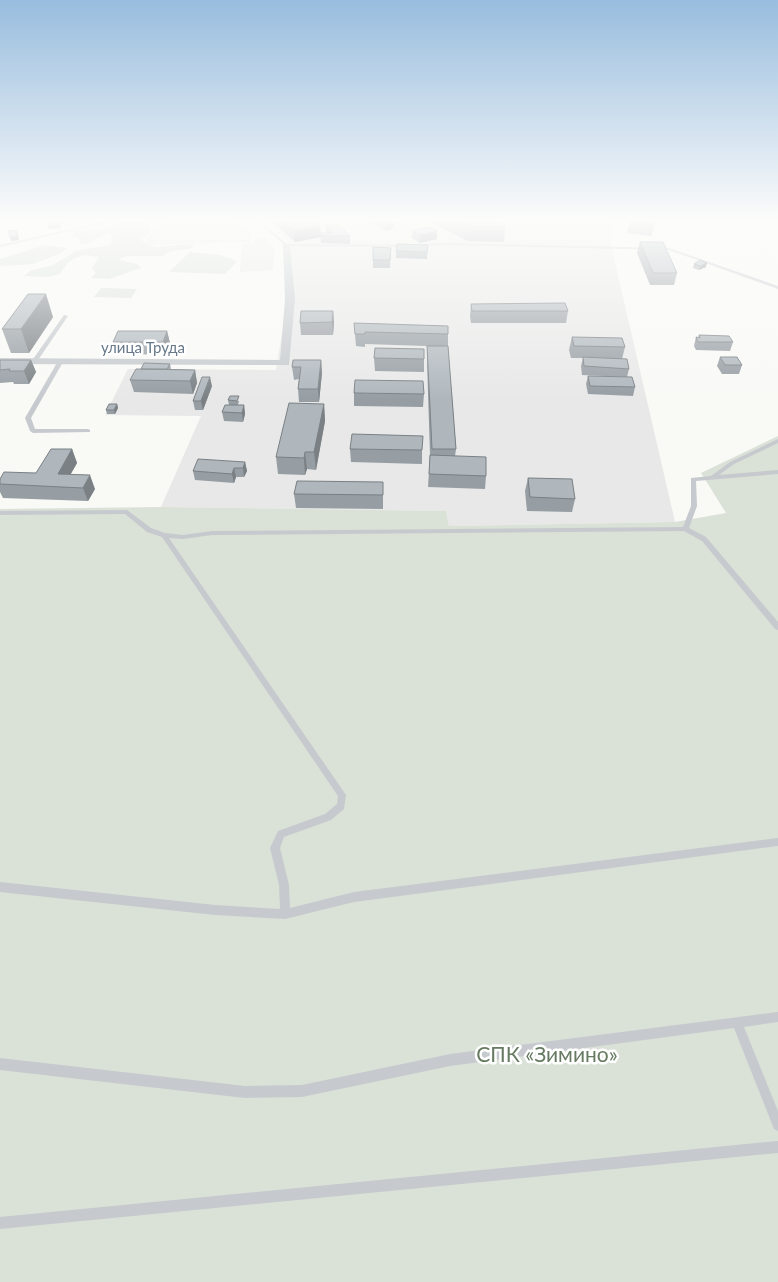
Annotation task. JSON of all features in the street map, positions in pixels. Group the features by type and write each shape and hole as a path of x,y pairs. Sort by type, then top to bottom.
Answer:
{"street":[{"name":"улица Труда","path":"0,362 286,363 290,298 289,281"}],"lane":[{"path":"758,281 778,288"},
{"path":"34,362 66,316"},
{"path":"60,362 28,418 33,431 88,431"},
{"path":"714,476 732,463 778,441"},
{"path":"685,529 694,506 693,480 714,476 778,472"},
{"path":"0,513 127,512 149,530 164,536 183,537 212,533 685,529 704,539 778,627"},
{"path":"164,536 342,795 341,806 328,817 281,834 275,848 284,885 285,914"},
{"path":"0,888 215,910 285,914 354,897 778,842"},
{"path":"0,1064 245,1092 302,1091 450,1060 778,1017"},
{"path":"737,1023 778,1125"},
{"path":"0,1223 778,1147"}],"shaded area":[{"path":"291,281 619,281 675,522 449,526 446,511 161,507 201,416 105,415 128,369 276,370"}],"green space":[{"path":"101,288 137,289 131,298 94,297"},
{"name":"СПК «Зимино»","path":"778,436 778,1282 0,1282 0,509 161,507 446,511 449,526 675,522 726,513 701,473"}],"building":[{"path":"28,294 46,294 21,329 2,329"},
{"path":"565,303 568,311 472,311 471,304"},
{"path":"301,311 333,311 332,322 300,323"},
{"path":"354,323 448,326 448,334 365,332 365,334 355,334"},
{"path":"118,331 167,331 163,342 113,342"},
{"path":"699,335 729,336 733,342 698,342 696,337 700,338"},
{"path":"572,337 622,338 625,347 574,346"},
{"path":"427,346 448,346 456,449 432,449"},
{"path":"375,348 424,349 424,359 374,358"},
{"path":"583,357 627,359 629,369 584,366"},
{"path":"720,357 737,357 742,365 725,365"},
{"path":"0,360 31,360 24,371 9,371 10,369 0,370"},
{"path":"293,360 321,360 318,389 298,389 301,367 292,367"},
{"path":"144,363 170,364 167,369 141,369"},
{"path":"136,369 195,370 190,381 130,380"},
{"path":"588,376 632,377 635,387 590,386"},
{"path":"202,377 210,377 201,401 193,401"},
{"path":"355,380 423,381 424,394 354,393"},
{"path":"230,396 239,396 237,401 228,400"},
{"path":"289,403 324,404 314,452 305,452 304,458 276,457"},
{"path":"109,404 117,404 114,410 106,410"},
{"path":"225,405 244,405 242,413 222,412"},
{"path":"352,434 423,436 422,450 350,449"},
{"path":"51,449 72,449 58,474 90,475 83,488 0,484 0,479 4,472 36,473"},
{"path":"430,455 486,457 486,476 429,474"},
{"path":"198,459 245,462 243,468 234,468 232,474 193,471"},
{"path":"528,478 572,479 575,499 530,497"},
{"path":"297,481 383,482 383,495 294,494"}]}
